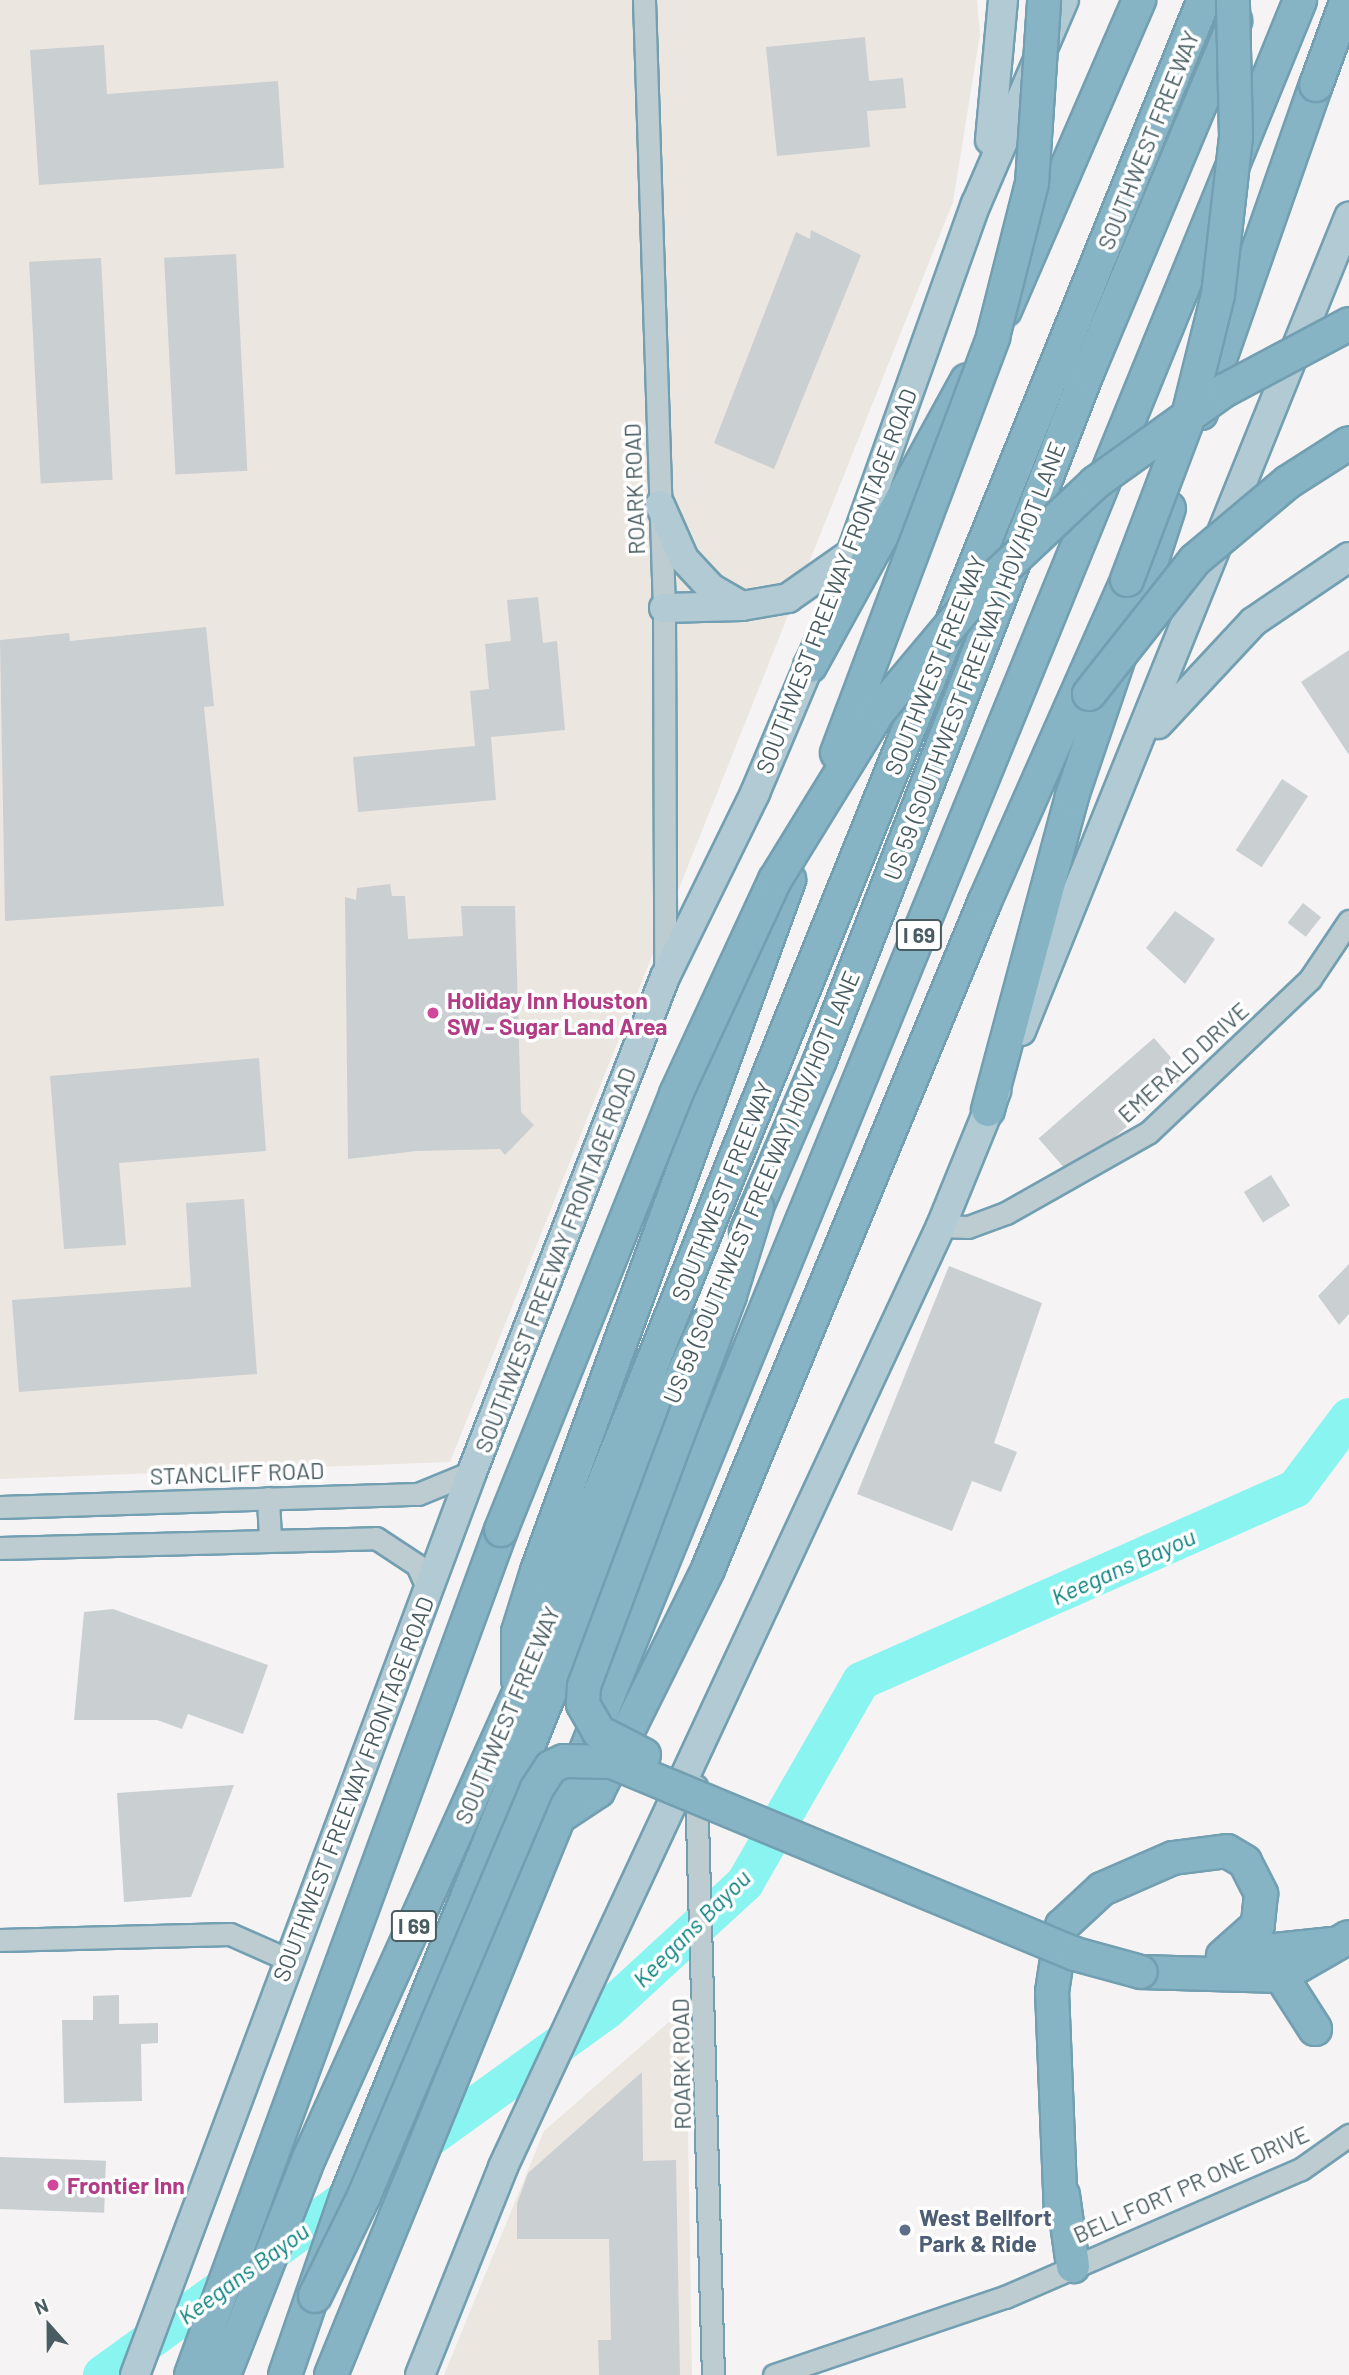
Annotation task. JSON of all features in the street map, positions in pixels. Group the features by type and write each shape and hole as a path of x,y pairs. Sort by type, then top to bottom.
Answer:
{"highway":[{"path":"518,1695 518,1632 537,1571 813,817 993,337 1032,183 1044,0"},
{"path":"810,666 1026,271 1139,0"},
{"name":"SOUTHWEST FREEWAY","path":"223,2375 310,2156 518,1695 1204,0"},
{"name":"I 69","path":"331,2375 1300,0"},
{"path":"988,1110 1072,796 1346,0"},
{"path":"559,1816 598,1791 713,1559 1009,846 1153,515 1210,333 1234,175 1237,7"},
{"name":"US 59 (SOUTHWEST FREEWAY) HOV/HOT LANE","path":"285,2375 315,2296 347,2195 511,1786 646,1454 757,1207 1237,7"},
{"path":"191,2375 501,1530 676,1094 775,880 834,778 926,652 1064,510 1225,390 1349,324"},
{"path":"1055,742 1133,630 1195,560 1288,482 1349,443"},
{"path":"757,1207 730,1295 598,1643 584,1686 588,1718 608,1740 1143,1964 1341,1940"},
{"path":"315,2296 364,2196 536,1790 564,1761 612,1762 1075,1954 1143,1964 1281,1976 1341,1940"},
{"path":"1073,2266 1061,2215 1071,2105 1058,1942 1081,1903 1102,1889 1173,1858 1227,1851 1245,1862 1261,1894 1258,1925 1223,1956"},
{"path":"1281,1976 1315,2029"}],"main road":[{"path":"976,204 997,113 1003,0"},
{"name":"SOUTHWEST FREEWAY FRONTAGE ROAD","path":"135,2375 472,1472 665,977 810,666 976,204 1064,0"},
{"path":"1346,0 1349,5"},
{"path":"420,2375 503,2167 618,1914 941,1226 1349,217"},
{"path":"660,505 684,559 711,588 743,606"},
{"path":"664,608 743,606 788,598 852,553"},
{"path":"1119,790 1168,707 1214,658 1253,622 1349,557"}],"street":[{"name":"ROARK ROAD","path":"644,0 664,608 665,977"},
{"name":"EMERALD DRIVE","path":"941,1226 968,1227 1006,1213 1149,1132 1301,989 1349,921"},
{"name":"STANCLIFF ROAD","path":"0,1507 418,1494 472,1472"},
{"path":"268,1499 270,1539"},
{"path":"0,1548 376,1538 417,1564 428,1590"},
{"name":"ROARK ROAD","path":"693,1753 702,1841 706,1964 713,2375"},
{"path":"0,1940 230,1934 289,1961"},
{"name":"BELLFORT PR ONE DRIVE","path":"774,2375 960,2314 1300,2169 1349,2135"}],"shaded area":[{"path":"0,0 977,0 980,34 953,202 450,1462 0,1479"},
{"path":"686,2007 692,2375 444,2375 544,2131"}],"building":[{"path":"865,37 869,81 903,78 906,108 867,111 870,147 777,156 766,47"},
{"path":"104,45 107,94 278,81 284,168 39,185 30,50"},
{"path":"811,230 861,255 774,469 714,443 796,232 810,239"},
{"path":"236,254 247,471 175,474 164,258"},
{"path":"101,258 113,480 41,483 29,262"},
{"path":"538,597 543,643 557,641 565,730 491,737 496,800 358,812 353,757 475,746 470,691 489,689 485,644 511,641 507,600"},
{"path":"206,627 214,706 204,707 224,906 5,921 0,640 69,633 70,641"},
{"path":"1349,650 1349,755 1301,682"},
{"path":"1282,779 1308,796 1262,867 1236,850"},
{"name":"Holiday Inn Houston SW - Sugar Land Area","path":"390,884 392,896 405,896 408,939 463,936 461,906 515,906 521,1112 534,1125 505,1155 500,1149 417,1151 348,1159 345,897 356,900 357,888"},
{"path":"1303,903 1321,917 1306,937 1288,923"},
{"path":"1175,911 1215,939 1185,984 1146,948"},
{"path":"1154,1038 1186,1075 1071,1175 1039,1138"},
{"path":"259,1058 266,1151 119,1163 126,1245 64,1249 50,1076"},
{"path":"1271,1175 1290,1206 1263,1222 1244,1192"},
{"path":"244,1199 257,1374 19,1392 12,1300 191,1287 186,1203"},
{"path":"1349,1264 1349,1314 1339,1325 1318,1296"},
{"path":"949,1266 1042,1303 994,1443 1017,1452 1001,1492 972,1481 952,1531 857,1494"},
{"path":"113,1609 268,1665 243,1734 188,1714 182,1729 157,1720 74,1720 84,1612"},
{"path":"234,1785 191,1897 124,1902 117,1793"},
{"path":"119,1995 119,2024 158,2023 158,2043 141,2044 142,2101 64,2103 62,2020 93,2020 93,1996"},
{"path":"642,2072 643,2161 676,2160 680,2375 599,2375 598,2340 611,2340 609,2239 517,2239 517,2204 528,2173"},
{"name":"Frontier Inn","path":"0,2157 106,2161 104,2213 0,2209"}],"waterway":[{"name":"Keegans Bayou","path":"102,2375 607,2010 745,1883 861,1681 1295,1489 1349,1417"}],"place":[{"name":"Holiday Inn Houston SW - Sugar Land Area","path":"433,1013"},
{"name":"Frontier Inn","path":"53,2185"},
{"name":"West Bellfort Park & Ride","path":"905,2230"}]}
